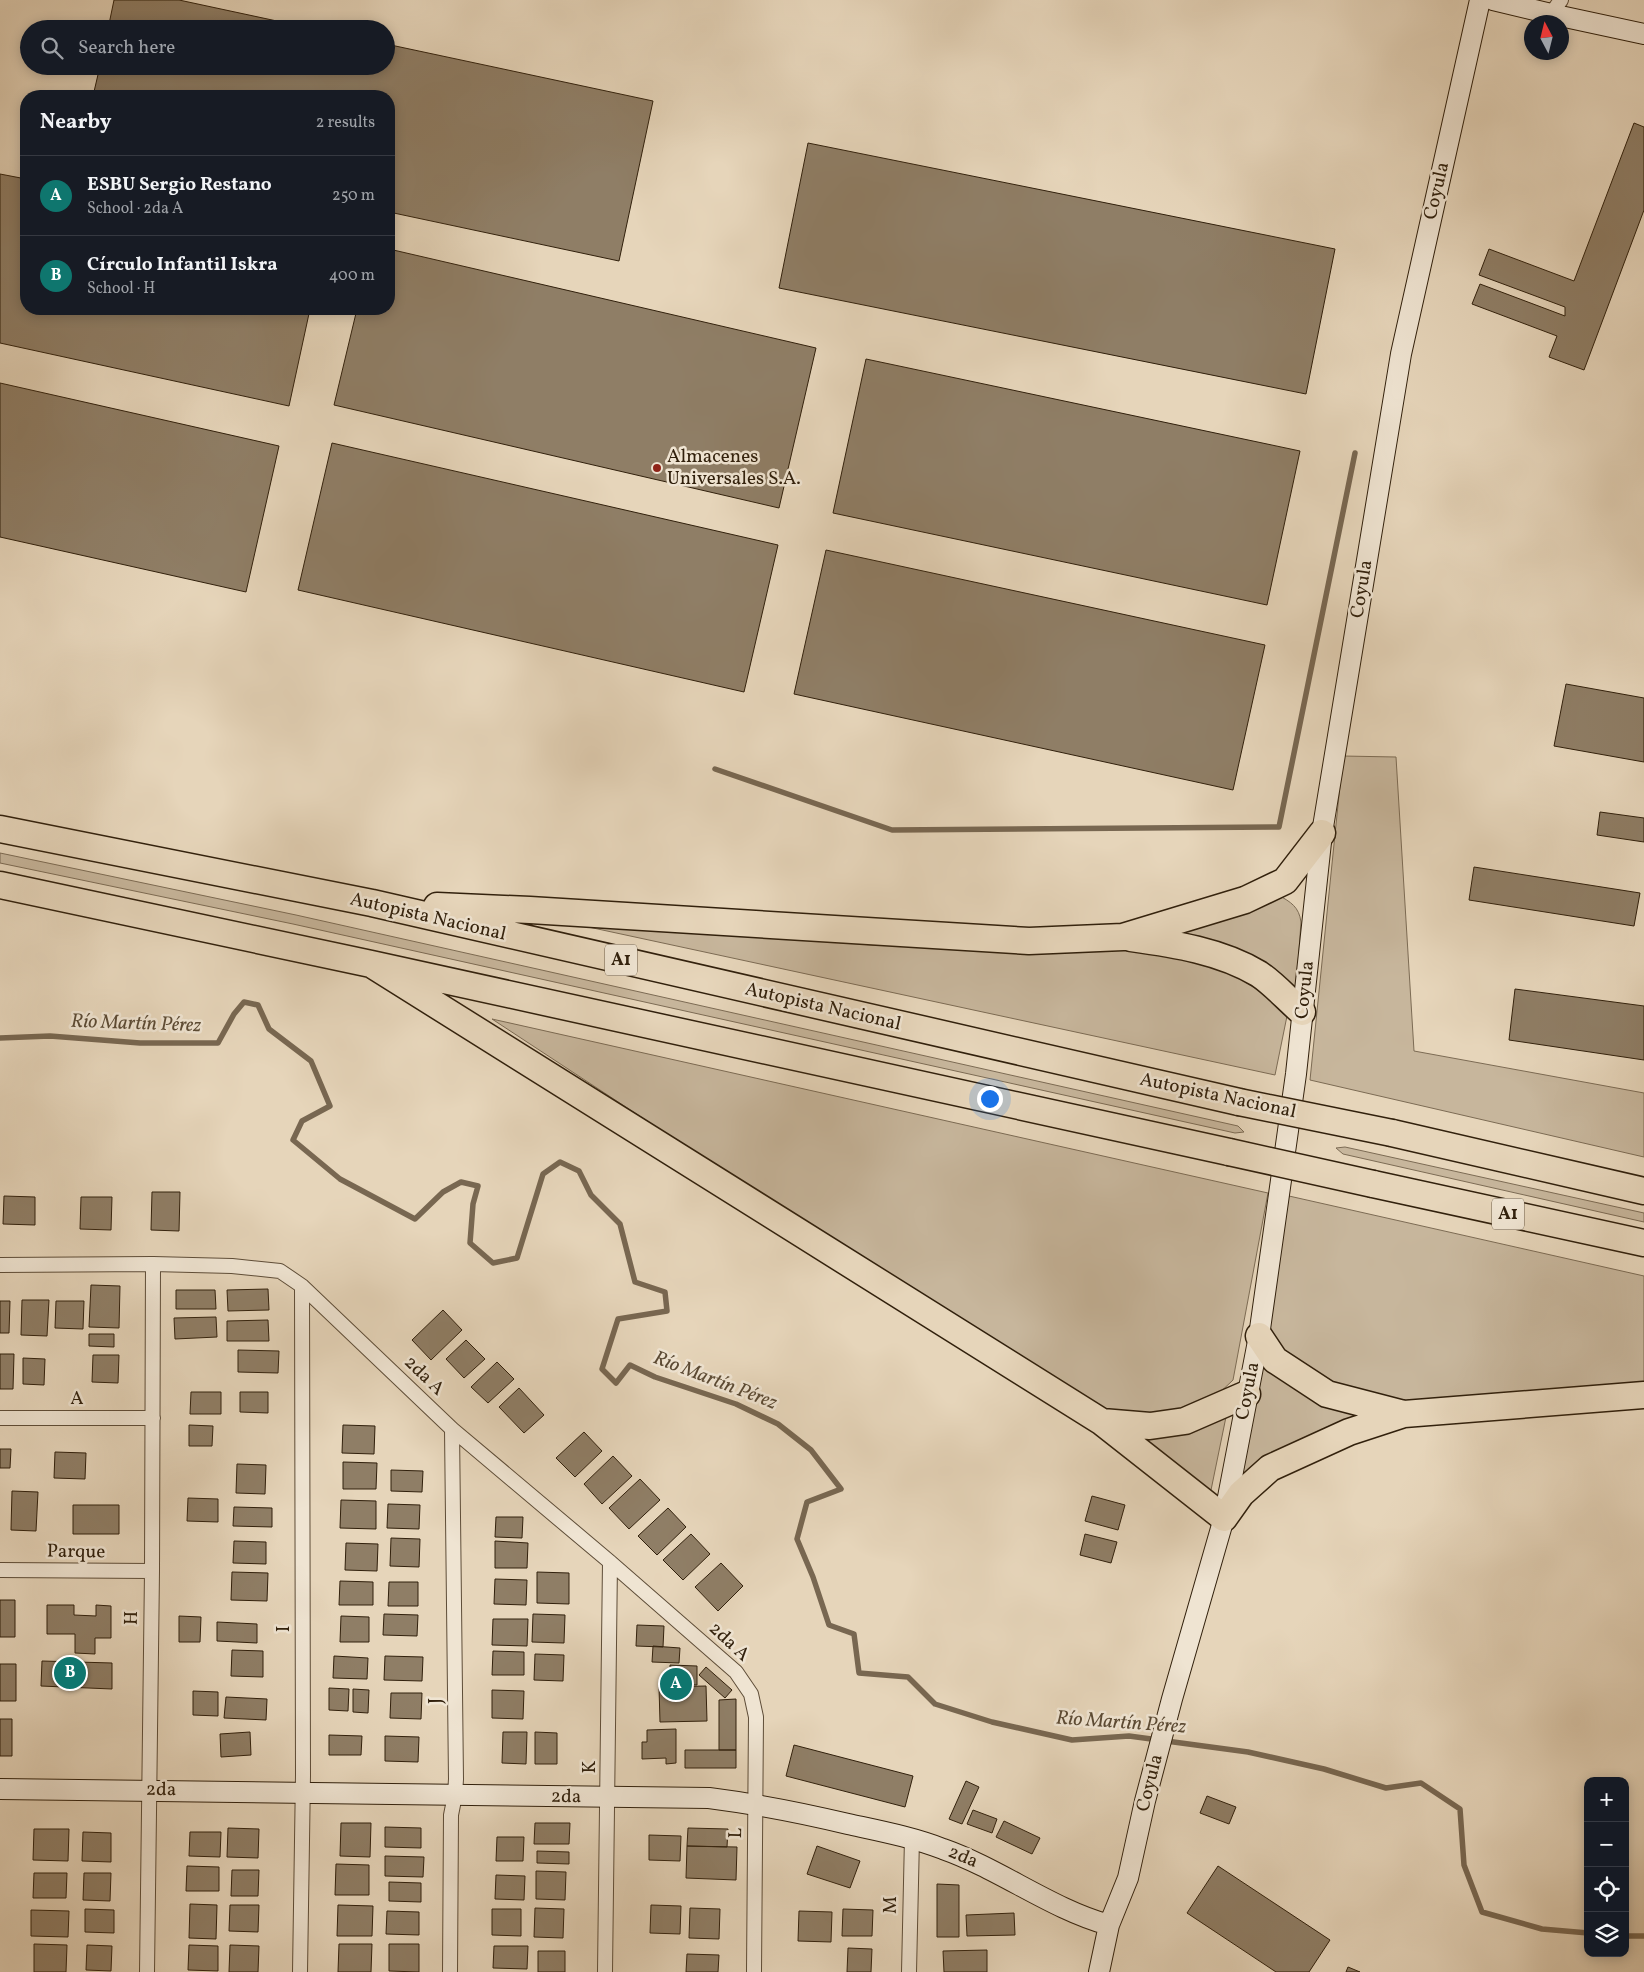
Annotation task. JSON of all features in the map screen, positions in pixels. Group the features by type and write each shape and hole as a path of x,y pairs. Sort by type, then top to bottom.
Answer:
{"highway":[{"name":"Autopista Nacional","path":"0,829 372,904 1239,1102 1392,1133 1644,1191"},
{"path":"1123,937 1245,900 1285,881 1322,833"},
{"name":"A1","path":"0,885 371,964 1644,1243"},
{"path":"372,904 530,910 1029,941 1123,937 1186,946 1220,956 1259,974 1302,1012"},
{"path":"371,964 1102,1422 1224,1518 1241,1494 1270,1468 1349,1432 1404,1414 1644,1395"},
{"path":"1259,1336 1275,1360 1327,1394 1404,1414"},
{"path":"1102,1422 1150,1426 1185,1420 1247,1394"}],"street":[{"name":"Coyula","path":"1099,1972 1109,1925 1128,1878 1172,1699 1224,1518 1259,1336 1296,1074 1322,833 1401,354 1480,0"},
{"path":"1493,0 1556,7 1644,34"},
{"name":"2da A","path":"0,1265 153,1264 232,1266 280,1271 302,1286 452,1429 610,1562 736,1672 751,1694"},
{"name":"H","path":"147,1972 152,1571 153,1264"},
{"name":"I","path":"300,1972 302,1286"},
{"name":"A","path":"0,1418 153,1418"},
{"name":"J","path":"450,1972 451,1815 455,1795 452,1429"},
{"name":"K","path":"605,1972 610,1562"},
{"name":"Parque","path":"0,1570 152,1571"},
{"name":"L","path":"751,1694 756,1717 754,1972"},
{"name":"2da","path":"0,1789 709,1798 755,1804 912,1838 985,1866 1087,1919 1109,1925"},
{"name":"M","path":"909,1972 912,1838"}],"shaded area":[{"path":"1343,756 1396,757 1414,1051 1644,1093 1644,1157 1310,1080"},
{"path":"0,853 296,915 1238,1126 1244,1132 1235,1133 293,924 0,863"},
{"path":"1278,895 1294,906 1301,922 1296,991 1166,931"},
{"path":"570,923 873,945 1123,947 1184,957 1232,973 1271,999 1287,1016 1275,1075"},
{"path":"492,1019 1268,1193 1233,1380 1213,1399 1157,1417 1102,1410 746,1186"},
{"path":"1345,1147 1644,1213 1644,1222 1343,1154 1336,1148"},
{"path":"1289,1196 1644,1276 1644,1389 1394,1403 1327,1382 1277,1346 1265,1328"},
{"path":"1262,1356 1371,1417 1237,1487"},
{"path":"1227,1412 1210,1495 1137,1433"}],"building":[{"path":"114,0 179,0 272,20 110,20"},
{"path":"395,46 653,101 619,261 395,213 395,90 94,90 98,75 395,75"},
{"path":"1634,123 1644,127 1644,210 1584,370 1549,357 1557,336 1472,304 1480,284 1565,316 1565,307 1479,275 1489,249 1574,281"},
{"path":"808,143 1335,249 1306,394 779,288"},
{"path":"0,174 20,178 20,315 309,315 289,406 0,343"},
{"path":"395,250 816,348 779,508 334,405 356,315 395,315"},
{"path":"866,359 1300,451 1267,605 833,513"},
{"path":"0,383 279,446 246,592 0,537"},
{"path":"332,443 778,545 744,692 298,590"},
{"path":"826,550 1265,645 1233,790 794,694"},
{"path":"1566,684 1644,698 1644,762 1554,746"},
{"path":"1600,812 1644,818 1644,842 1597,835"},
{"path":"1474,867 1640,893 1634,926 1469,900"},
{"path":"1515,989 1644,1006 1644,1060 1509,1040"},
{"path":"152,1192 180,1192 179,1231 151,1230"},
{"path":"4,1196 35,1197 35,1225 3,1224"},
{"path":"81,1197 112,1197 111,1230 80,1229"},
{"path":"91,1285 120,1286 119,1328 89,1327"},
{"path":"268,1289 269,1310 228,1311 227,1290"},
{"path":"176,1290 215,1290 216,1309 176,1309"},
{"path":"22,1300 49,1300 47,1336 21,1335"},
{"path":"0,1301 10,1301 9,1333 0,1333"},
{"path":"56,1301 84,1301 83,1329 55,1328"},
{"path":"443,1310 462,1330 431,1360 412,1340"},
{"path":"216,1317 217,1337 175,1339 174,1318"},
{"path":"268,1320 269,1341 227,1341 227,1321"},
{"path":"89,1334 114,1334 114,1347 89,1346"},
{"path":"466,1340 485,1359 464,1378 446,1359"},
{"path":"238,1350 279,1351 278,1373 238,1372"},
{"path":"0,1354 14,1354 13,1389 0,1389"},
{"path":"93,1355 119,1355 118,1383 92,1382"},
{"path":"23,1358 45,1359 44,1385 23,1384"},
{"path":"497,1362 514,1379 488,1403 471,1387"},
{"path":"519,1388 544,1415 524,1433 499,1407"},
{"path":"191,1392 221,1392 221,1414 190,1414"},
{"path":"240,1392 268,1392 268,1413 240,1412"},
{"path":"189,1425 213,1426 212,1446 189,1446"},
{"path":"343,1425 375,1426 374,1454 342,1453"},
{"path":"584,1432 602,1451 575,1477 556,1458"},
{"path":"0,1449 11,1449 10,1468 0,1468"},
{"path":"55,1452 86,1453 85,1479 54,1478"},
{"path":"613,1456 632,1476 602,1504 584,1484"},
{"path":"343,1462 377,1463 376,1489 343,1489"},
{"path":"237,1464 266,1465 265,1494 236,1493"},
{"path":"391,1470 423,1471 422,1492 391,1491"},
{"path":"640,1479 660,1500 629,1529 609,1508"},
{"path":"12,1491 38,1492 36,1531 11,1530"},
{"path":"1092,1496 1125,1505 1118,1530 1085,1521"},
{"path":"188,1498 218,1499 218,1522 187,1521"},
{"path":"341,1500 376,1501 376,1529 340,1528"},
{"path":"388,1504 420,1505 419,1529 387,1528"},
{"path":"73,1505 119,1505 119,1534 73,1534"},
{"path":"234,1507 272,1508 272,1527 233,1526"},
{"path":"668,1508 686,1527 657,1555 638,1536"},
{"path":"496,1517 523,1517 522,1538 495,1537"},
{"path":"691,1534 710,1554 683,1580 663,1560"},
{"path":"1085,1534 1117,1542 1111,1563 1080,1555"},
{"path":"391,1538 420,1539 419,1567 390,1566"},
{"path":"234,1541 266,1542 266,1564 233,1563"},
{"path":"495,1541 528,1543 527,1568 495,1568"},
{"path":"346,1543 378,1544 377,1571 345,1570"},
{"path":"721,1563 743,1586 718,1611 695,1587"},
{"path":"232,1572 268,1573 267,1601 231,1600"},
{"path":"537,1572 569,1573 569,1604 537,1603"},
{"path":"495,1579 527,1580 526,1605 494,1604"},
{"path":"340,1581 373,1582 373,1605 339,1605"},
{"path":"389,1582 418,1582 418,1606 388,1606"},
{"path":"0,1600 15,1600 15,1637 0,1637"},
{"path":"47,1605 74,1605 74,1615 96,1616 96,1605 111,1606 111,1638 95,1638 95,1654 75,1653 75,1634 47,1634"},
{"path":"384,1614 418,1615 417,1636 383,1635"},
{"path":"533,1614 565,1615 564,1643 532,1642"},
{"path":"179,1616 201,1617 200,1642 179,1642"},
{"path":"341,1616 369,1617 369,1642 340,1642"},
{"path":"493,1619 528,1619 527,1646 492,1645"},
{"path":"217,1622 257,1624 257,1643 217,1641"},
{"path":"637,1625 664,1626 663,1647 636,1646"},
{"path":"653,1646 680,1648 679,1663 652,1662"},
{"path":"232,1650 263,1651 263,1677 231,1676"},
{"path":"493,1651 524,1652 524,1675 492,1675"},
{"path":"535,1654 564,1655 563,1681 534,1680"},
{"path":"334,1656 368,1658 367,1679 333,1678"},
{"path":"385,1656 423,1657 422,1681 384,1680"},
{"path":"42,1661 112,1663 112,1689 41,1686"},
{"path":"0,1664 16,1664 16,1701 0,1701"},
{"path":"670,1665 697,1666 697,1685 670,1684"},
{"path":"706,1667 732,1690 725,1698 699,1675"},
{"path":"706,1686 707,1721 660,1722 659,1687"},
{"path":"329,1688 349,1689 348,1711 329,1710"},
{"path":"353,1689 369,1690 368,1713 353,1712"},
{"path":"492,1690 524,1691 523,1719 492,1718"},
{"path":"193,1691 218,1692 218,1716 193,1715"},
{"path":"391,1693 422,1693 421,1719 390,1718"},
{"path":"226,1697 267,1699 266,1720 224,1718"},
{"path":"736,1699 736,1750 719,1750 719,1700"},
{"path":"0,1719 12,1719 12,1756 0,1756"},
{"path":"676,1729 676,1763 666,1764 666,1758 642,1759 642,1742 647,1742 647,1730"},
{"path":"250,1732 251,1755 221,1757 220,1734"},
{"path":"503,1732 527,1732 526,1764 502,1763"},
{"path":"535,1732 557,1733 557,1764 535,1764"},
{"path":"329,1735 362,1736 361,1755 329,1755"},
{"path":"385,1736 419,1737 418,1762 385,1761"},
{"path":"794,1745 913,1776 905,1807 786,1776"},
{"path":"685,1750 736,1750 736,1768 685,1768"},
{"path":"966,1781 979,1787 962,1824 949,1819"},
{"path":"1207,1796 1236,1807 1229,1824 1200,1813"},
{"path":"973,1810 997,1819 992,1833 967,1824"},
{"path":"1004,1821 1040,1838 1032,1854 996,1837"},
{"path":"341,1823 371,1823 370,1857 340,1856"},
{"path":"535,1823 570,1823 569,1844 534,1844"},
{"path":"385,1827 421,1828 421,1848 385,1847"},
{"path":"228,1828 259,1829 258,1858 227,1857"},
{"path":"688,1828 728,1829 727,1847 687,1846"},
{"path":"34,1829 69,1829 68,1861 33,1860"},
{"path":"83,1832 111,1833 111,1862 82,1861"},
{"path":"190,1832 221,1832 220,1857 189,1856"},
{"path":"649,1835 681,1836 680,1861 649,1860"},
{"path":"497,1837 524,1837 523,1861 496,1861"},
{"path":"687,1846 737,1847 736,1880 686,1878"},
{"path":"817,1846 860,1861 850,1888 807,1874"},
{"path":"537,1851 569,1852 569,1864 537,1863"},
{"path":"385,1856 424,1857 423,1877 385,1876"},
{"path":"336,1864 369,1865 369,1895 335,1895"},
{"path":"187,1866 219,1867 219,1891 186,1891"},
{"path":"1218,1866 1330,1940 1309,1972 1276,1972 1187,1913"},
{"path":"232,1870 259,1870 258,1896 231,1896"},
{"path":"536,1871 566,1872 565,1900 536,1899"},
{"path":"34,1873 67,1873 66,1898 33,1898"},
{"path":"84,1873 111,1873 110,1901 83,1900"},
{"path":"496,1875 525,1876 524,1900 495,1899"},
{"path":"389,1882 421,1883 421,1902 389,1901"},
{"path":"937,1884 959,1885 959,1937 937,1937"},
{"path":"190,1904 217,1905 216,1939 189,1938"},
{"path":"230,1905 259,1905 258,1932 229,1931"},
{"path":"338,1905 373,1906 372,1936 337,1936"},
{"path":"651,1905 681,1906 680,1934 650,1933"},
{"path":"535,1908 564,1909 563,1938 534,1937"},
{"path":"690,1908 720,1909 719,1939 689,1938"},
{"path":"85,1909 114,1910 114,1933 85,1932"},
{"path":"492,1909 521,1909 521,1936 492,1935"},
{"path":"843,1909 873,1910 872,1936 842,1936"},
{"path":"31,1910 69,1911 68,1937 31,1936"},
{"path":"387,1911 419,1912 419,1935 386,1934"},
{"path":"799,1911 832,1912 831,1942 798,1941"},
{"path":"1014,1913 1015,1935 967,1936 966,1915"},
{"path":"34,1944 67,1945 66,1972 34,1972"},
{"path":"339,1944 372,1944 371,1972 338,1972"},
{"path":"389,1944 419,1944 419,1972 389,1971"},
{"path":"87,1945 112,1946 111,1971 86,1970"},
{"path":"189,1945 218,1946 218,1971 188,1970"},
{"path":"230,1945 259,1946 258,1972 229,1972"},
{"path":"494,1946 528,1946 527,1969 493,1968"},
{"path":"848,1948 872,1949 871,1972 847,1972"},
{"path":"987,1950 987,1972 944,1972 943,1951"},
{"path":"538,1951 565,1951 565,1972 538,1972"},
{"path":"687,1954 719,1955 718,1972 686,1972"},
{"path":"1348,1967 1360,1972 1346,1972"}],"waterway":[{"path":"715,769 892,830 1279,827 1355,453"},
{"name":"Río Martín Pérez","path":"0,1038 50,1036 140,1043 218,1043 234,1014 244,1002 258,1005 269,1029 311,1061 330,1106 302,1121 293,1140 340,1179 415,1219 443,1192 461,1182 478,1186 473,1204 470,1243 493,1263 517,1258 543,1174 560,1162 579,1171 591,1195 620,1224 635,1282 665,1292 667,1311 618,1319 602,1369 616,1383 630,1365 655,1377 736,1404 778,1424 811,1450 841,1489 807,1502 797,1539 813,1577 829,1625 854,1634 859,1673 908,1677 935,1704 992,1722 1072,1740 1129,1736 1248,1752 1324,1769 1386,1788 1421,1783 1460,1809 1464,1865 1482,1912 1542,1929 1584,1933"},
{"name":"Río Martín Pérez","path":"1629,1936 1644,1936"}],"place":[{"name":"Almacenes Universales S.A.","path":"657,468"},
{"name":"Círculo Infantil Iskra","path":"70,1673"},
{"name":"ESBU Sergio Restano","path":"676,1684"}]}
